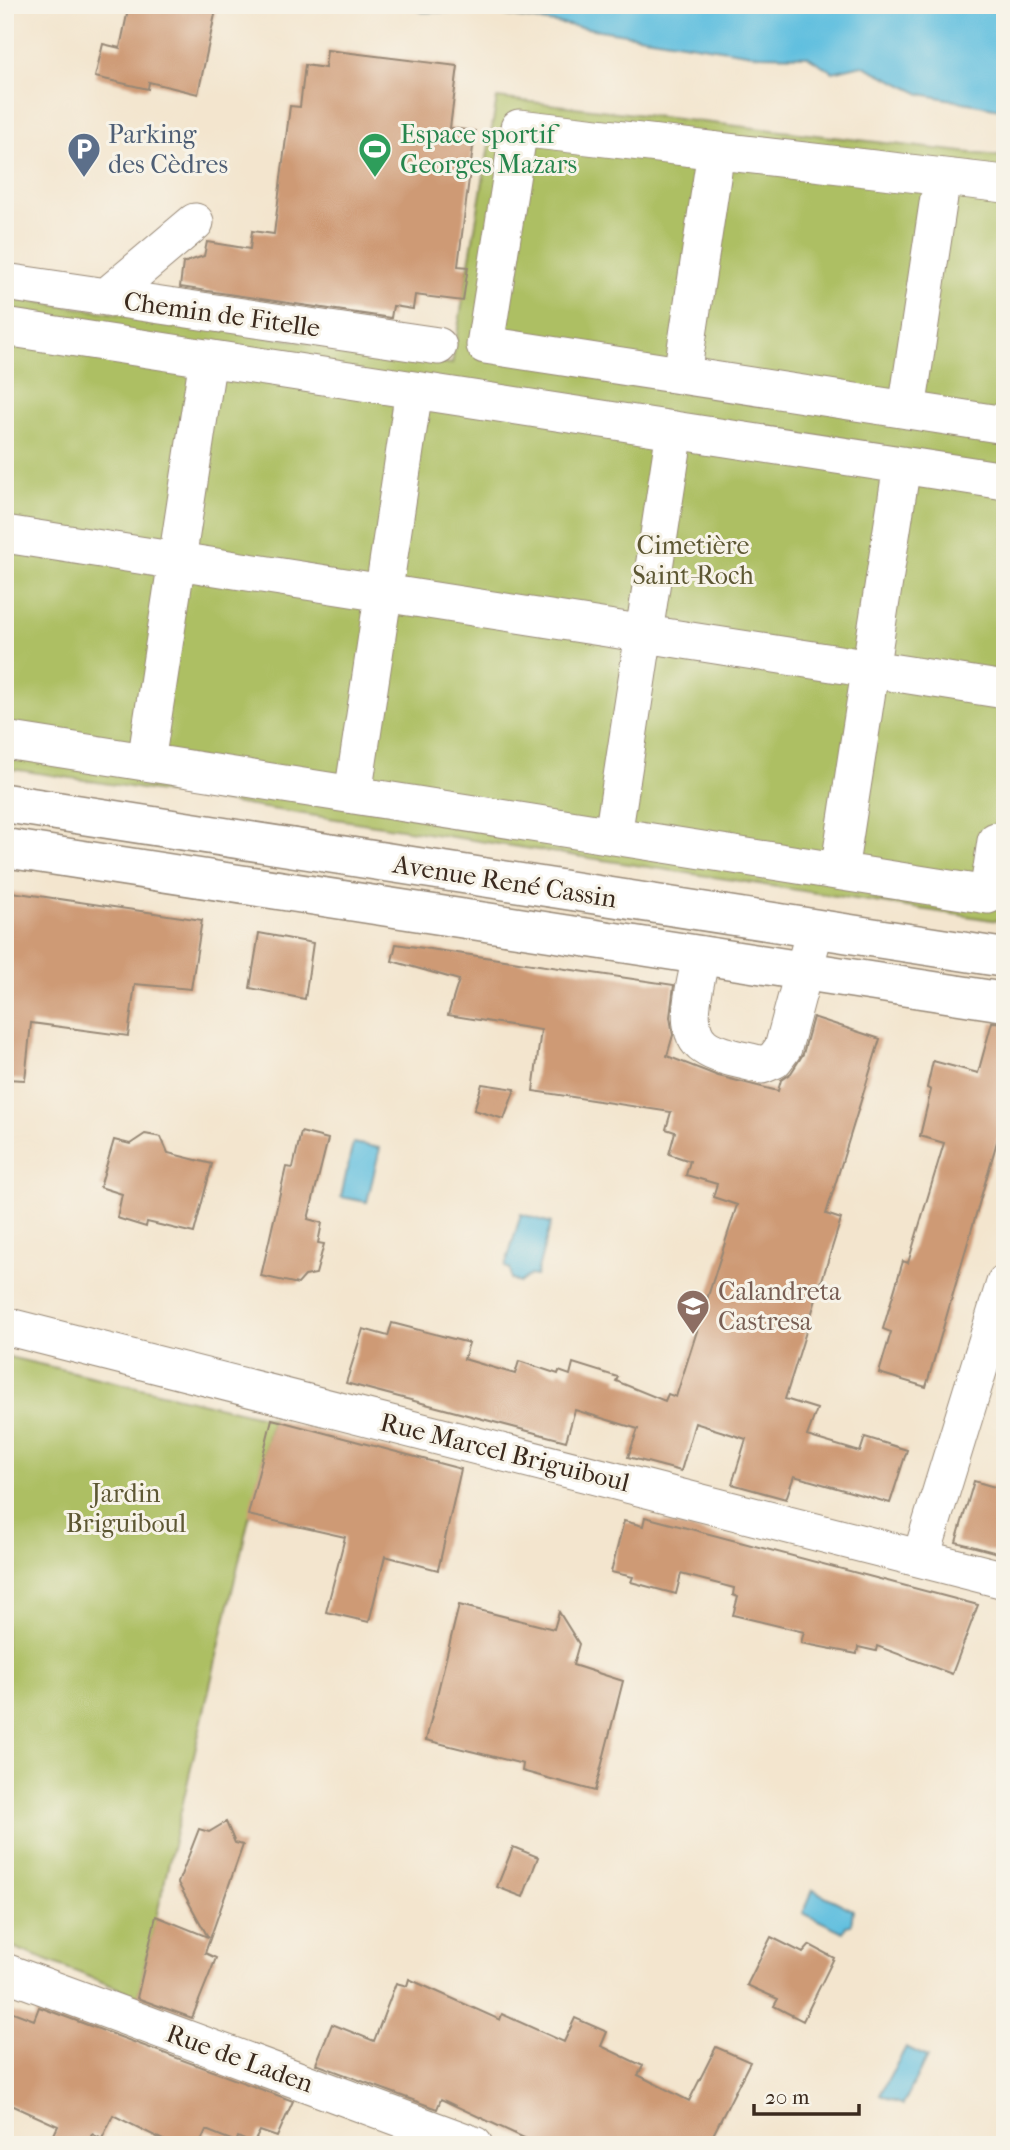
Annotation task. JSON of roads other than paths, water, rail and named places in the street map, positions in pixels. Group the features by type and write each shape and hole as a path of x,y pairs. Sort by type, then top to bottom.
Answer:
{"main road":[{"name":"Avenue René Cassin","path":"5,803 1005,958"},
{"name":"Avenue René Cassin","path":"5,848 1005,1002"},
{"path":"590,938 597,895"}],"street":[{"path":"1005,184 519,128 485,345 1005,425"},
{"path":"682,375 716,151"},
{"path":"908,410 942,177"},
{"path":"106,297 195,222"},
{"name":"Chemin de Fitelle","path":"5,282 438,346"},
{"path":"5,327 1005,481"},
{"path":"146,762 208,358"},
{"path":"353,795 414,390"},
{"path":"613,836 675,430"},
{"path":"839,871 902,465"},
{"path":"5,534 1005,690"},
{"path":"5,740 988,895 996,841 1005,842"},
{"path":"701,955 690,1025 694,1038 707,1049 762,1065 774,1059 783,1048 816,929"},
{"path":"921,1557 1005,1283"},
{"name":"Rue Marcel Briguiboul","path":"5,1326 1005,1580"},
{"name":"Rue de Laden","path":"5,1972 474,2145"}],"water":[{"path":"406,5 1005,5 1005,110 921,94 862,65 833,72 807,56 759,55 485,12 423,12"},
{"path":"353,1143 380,1148 367,1202 341,1197"},
{"path":"521,1214 551,1223 536,1276 530,1275 519,1283 511,1279 510,1269 505,1267"},
{"path":"813,1890 853,1910 851,1925 846,1926 843,1932 803,1913"},
{"path":"906,2047 927,2057 903,2105 880,2095"}],"place":[{"name":"Parking des Cèdres","path":"84,179"},
{"name":"Espace sportif Georges Mazars","path":"375,179"},
{"name":"Calandreta Castresa","path":"693,1336"}],"park label":[{"name":"Cimetière Saint-Roch","path":"693,560"},
{"name":"Jardin Briguiboul","path":"126,1508"}]}
